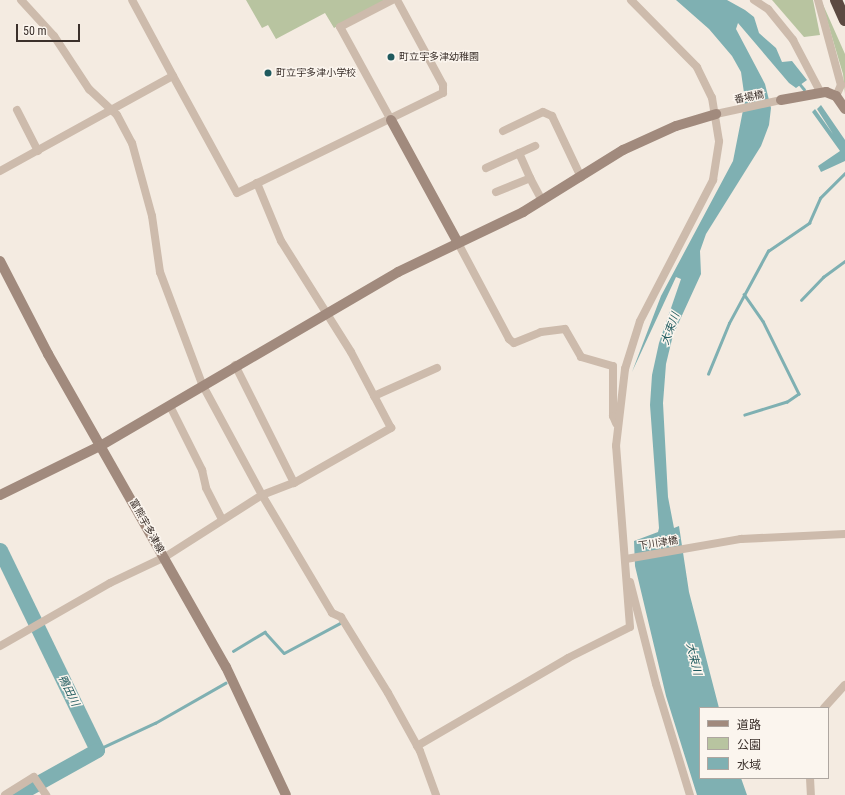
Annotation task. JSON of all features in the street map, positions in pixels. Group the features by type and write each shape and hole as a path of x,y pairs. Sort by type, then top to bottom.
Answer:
{"highway":[{"path":"836,0 845,20"}],"street":[{"path":"21,0 54,36 89,89 112,111 132,143 152,216 160,272 202,384 262,495 332,613 341,618 352,633 417,746 436,795"},
{"path":"132,0 237,193 440,96 444,89 397,0"},
{"path":"392,0 340,27 509,339 518,342 541,332 565,329 581,357 613,366 613,416 617,424"},
{"path":"417,746 630,627 628,558 618,480 617,424 633,341 666,268 713,180 719,141 718,113 697,67 631,0"},
{"path":"754,0 768,9 793,40 821,93"},
{"path":"818,0 841,85 836,96"},
{"path":"0,171 174,76"},
{"path":"781,100 821,93 836,96 845,109"},
{"name":"番場橋","path":"718,113 781,100"},
{"path":"17,110 38,151"},
{"path":"503,132 543,112 552,116 581,177"},
{"path":"0,495 102,445 170,406 202,384 324,313 542,201 640,141 718,113"},
{"path":"486,168 535,146"},
{"path":"519,153 542,201"},
{"path":"496,192 530,178"},
{"path":"0,646 110,582 165,557 221,518 262,495 294,483 391,428 374,396 281,240 257,183"},
{"name":"富熊宇多津線","path":"0,261 48,354 102,445 226,667 286,795"},
{"path":"234,365 294,483"},
{"path":"374,396 437,368"},
{"path":"170,406 202,470 206,488 221,518"},
{"name":"下川津橋","path":"628,558 741,539 845,534"},
{"path":"629,578 656,684 690,795"},
{"path":"825,707 845,686"},
{"path":"5,795 34,777 46,795"},
{"path":"810,779 811,795"}],"green space":[{"path":"246,0 385,0 334,28 325,13 276,39 268,25 262,28"},
{"path":"772,0 813,0 820,35 804,37"},
{"path":"821,0 845,54 845,94 843,74"}],"water":[{"name":"大束川","path":"676,0 727,0 745,10 754,17 759,33 776,48 782,62 792,61 807,80 796,88 789,83 738,23 736,29 765,84 771,108 769,125 761,146 706,234 700,251 701,274 673,335 666,364 663,403 668,497 674,528 679,526 689,592 719,707 699,707 699,779 741,779 747,795 697,795 666,696 635,566 634,541 658,532 659,528 650,405 652,375 659,343 681,279 676,277 632,372 661,296 733,161 745,100 741,72 732,56 709,29"},
{"path":"821,105 845,140 845,161 821,172 818,166 840,151 812,112 815,109 833,134 817,109"}],"waterway":[{"path":"799,83 804,89"},
{"path":"708,374 729,323 768,251 809,223 820,198 845,173"},
{"path":"801,300 823,277 845,261"},
{"path":"744,294 763,321 799,394 787,402 745,415"},
{"name":"鴨田川","path":"0,550 97,750 16,795"},
{"path":"233,651 265,632 284,653 342,622"},
{"path":"97,750 155,723 225,683"}],"place":[{"name":"町立宇多津幼稚園","path":"391,57"},
{"name":"町立宇多津小学校","path":"268,73"}]}
